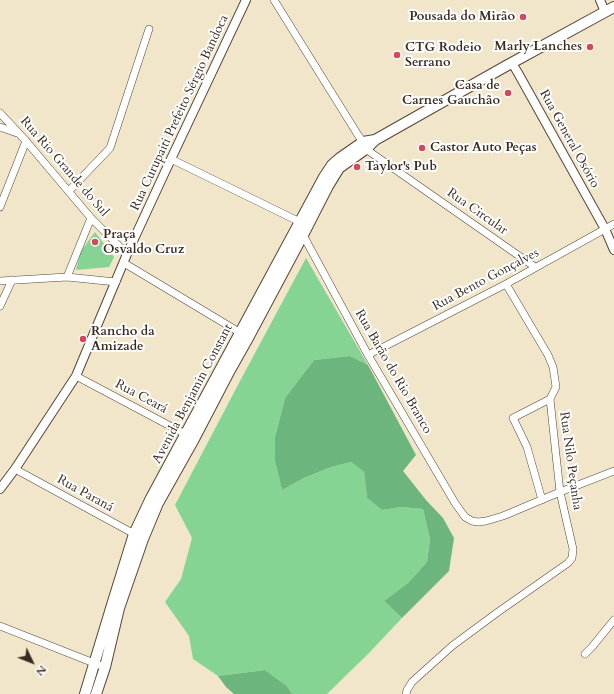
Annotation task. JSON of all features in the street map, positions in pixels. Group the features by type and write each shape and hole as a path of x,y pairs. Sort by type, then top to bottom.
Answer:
{"main road":[{"name":"Avenida Benjamin Constant","path":"85,694 94,663 139,537 158,503 190,437 230,370 245,335 300,222 332,165 340,158 610,9"},
{"name":"Avenida Benjamin Constant","path":"245,335 303,235 339,168 365,145"},
{"name":"Avenida Benjamin Constant","path":"96,694 139,537"}],"street":[{"name":"Rua Curupaiti Prefeito Sérgio Bandoca","path":"0,489 15,470 76,376 128,254 246,0"},
{"name":"Rua Circular","path":"274,0 353,129 370,152 535,267"},
{"path":"600,0 610,9"},
{"path":"69,191 110,148 149,29"},
{"name":"Rua General Osório","path":"512,63 605,229 614,250"},
{"name":"Rua Rio Grande do Sul","path":"0,113 26,141 91,218 128,254"},
{"path":"0,127 18,133"},
{"path":"0,207 26,141"},
{"path":"171,159 300,222"},
{"path":"67,277 91,218"},
{"name":"Rua Barão do Rio Branco","path":"300,222 303,235 368,355 455,503 465,517 478,522 503,516 614,471"},
{"name":"Rua Bento Gonçalves","path":"368,355 506,284 614,224"},
{"path":"124,263 245,335"},
{"path":"0,281 67,277 116,282"},
{"path":"0,306 12,280"},
{"name":"Rua Nilo Peçanha","path":"406,694 412,682 452,646 568,563 572,558 573,549 560,492 550,399 556,387 553,367 548,355 506,284"},
{"name":"Rua Ceará","path":"76,376 190,437"},
{"path":"542,500 527,447 513,418 550,399"},
{"name":"Rua Paraná","path":"15,470 139,537"},
{"path":"584,654 592,647 614,620"},
{"path":"0,626 104,667"}],"green space":[{"name":"Praça Osvaldo Cruz","path":"95,232 114,257 109,267 76,270 81,251"},
{"path":"306,258 368,365 350,356 314,360 285,398 275,437 275,461 282,490 304,478 331,467 351,462 364,472 367,498 382,510 401,507 423,509 430,539 427,562 408,583 384,601 402,618 327,694 292,694 287,686 265,670 218,676 193,659 189,636 165,602 181,579 192,538 175,505"},
{"path":"350,356 368,365 416,455 403,471 426,500 443,518 454,538 449,571 402,618 384,601 408,583 427,562 430,539 423,509 401,507 382,510 367,498 364,472 351,462 331,467 304,478 282,490 275,461 275,437 285,398 314,360"},
{"path":"265,670 287,686 292,694 234,694 226,687 218,676"}],"place":[{"name":"Pousada do Mirão","path":"523,17"},
{"name":"Marly Lanches","path":"590,47"},
{"name":"CTG Rodeio Serrano","path":"397,55"},
{"name":"Casa de Carnes Gauchão","path":"508,93"},
{"name":"Castor Auto Peças","path":"422,148"},
{"name":"Taylor's Pub","path":"357,167"},
{"name":"Praça Osvaldo Cruz","path":"95,242"},
{"name":"Rancho da Amizade","path":"83,339"}]}
